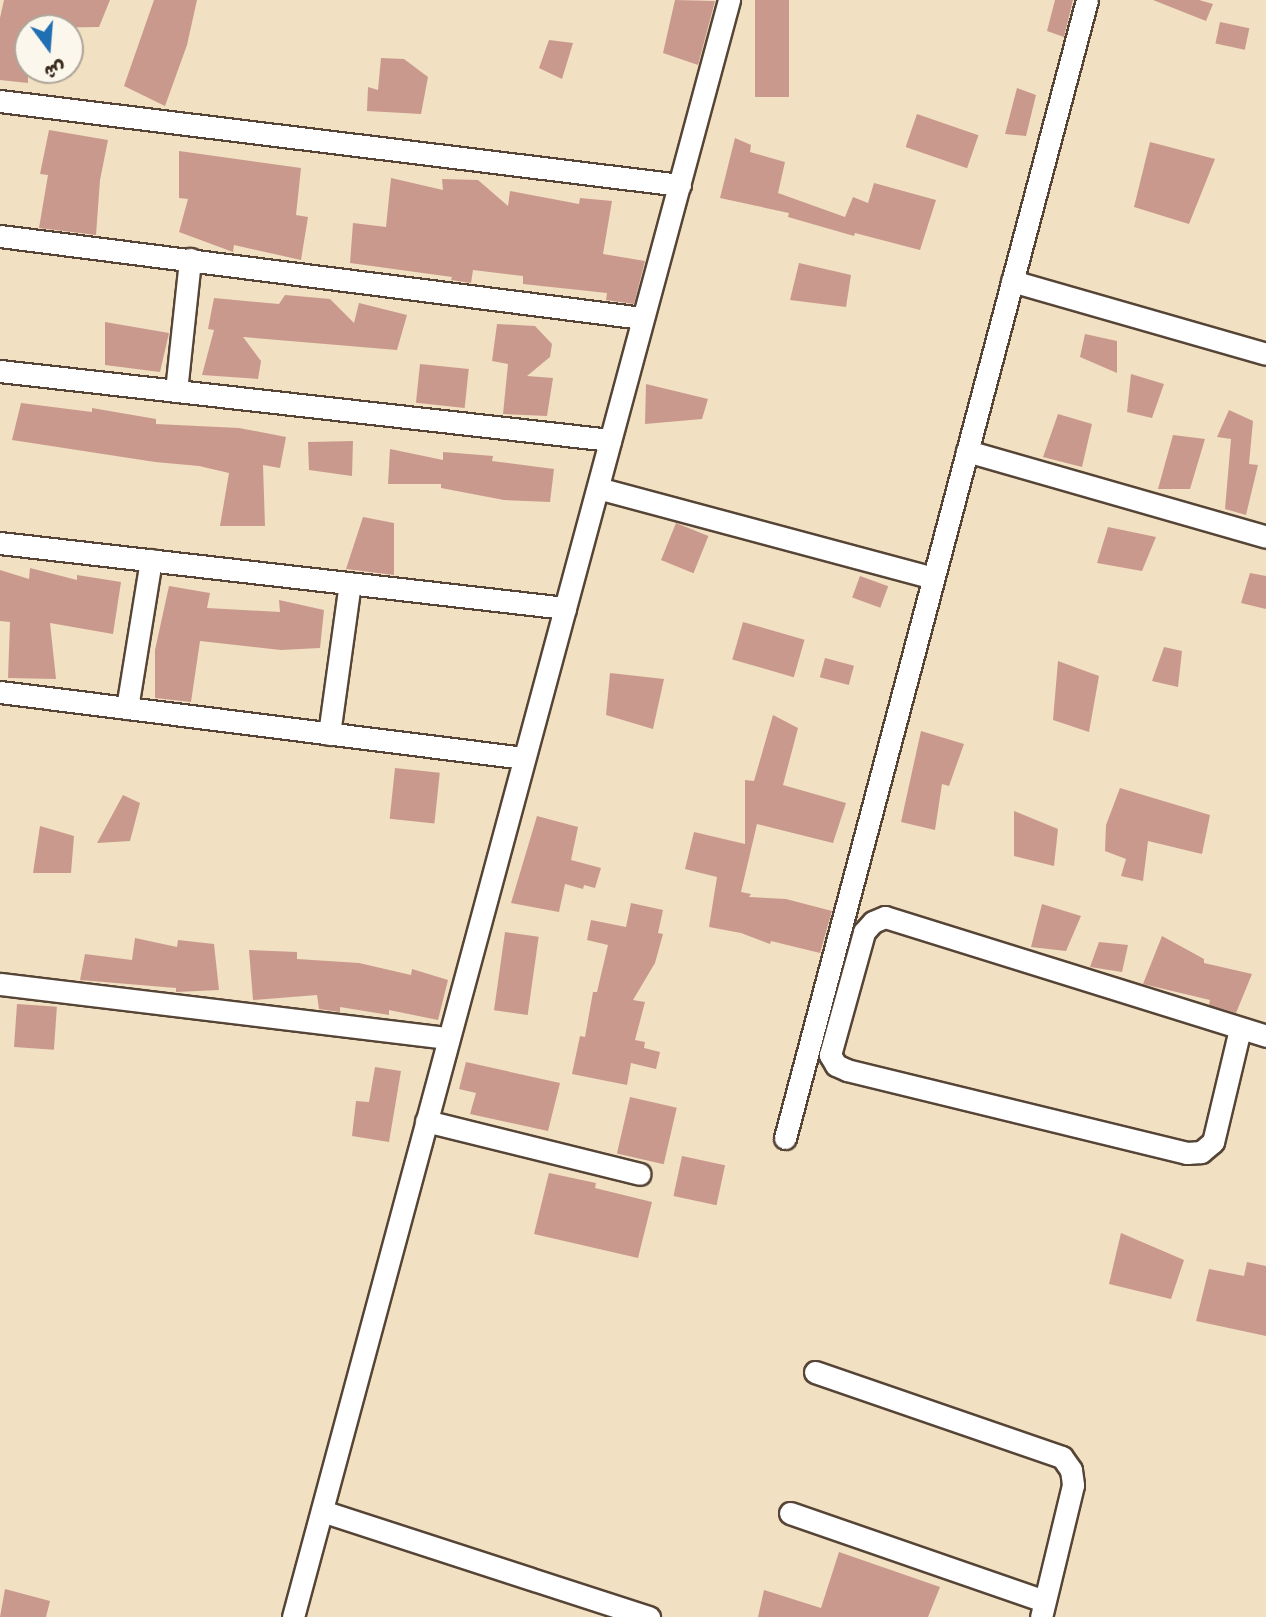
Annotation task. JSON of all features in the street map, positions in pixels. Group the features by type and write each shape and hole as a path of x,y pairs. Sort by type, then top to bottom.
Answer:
{"street":[{"path":"300,1615 322,1511 729,0"},
{"path":"785,1138 1087,0"},
{"path":"0,101 680,185"},
{"path":"0,236 642,318"},
{"path":"176,391 190,259"},
{"path":"1012,281 1266,354"},
{"path":"0,370 610,440"},
{"path":"967,451 1266,537"},
{"path":"598,488 933,578"},
{"path":"0,543 565,608"},
{"path":"127,708 151,560"},
{"path":"329,734 349,583"},
{"path":"0,692 524,758"},
{"path":"1240,1029 1213,1142 1202,1152 1187,1153 847,1070 836,1065 830,1055 864,932 873,922 885,917 1266,1036"},
{"path":"0,984 448,1038"},
{"path":"426,1121 640,1174"},
{"path":"790,1513 1043,1609 1073,1485 1071,1470 1062,1457 815,1373"},
{"path":"322,1511 649,1617"}],"building":[{"path":"4,0 110,0 99,27 84,27 84,14 14,14 14,82 0,80 0,18"},
{"path":"154,0 197,0 187,45 165,106 124,86"},
{"path":"675,0 715,1 698,65 663,53"},
{"path":"755,0 789,0 789,97 755,97"},
{"path":"1055,0 1073,0 1064,37 1047,31"},
{"path":"1153,0 1199,0 1213,4 1206,21"},
{"path":"1220,22 1249,28 1245,50 1215,44"},
{"path":"549,40 573,43 562,79 539,68"},
{"path":"381,58 404,59 428,77 421,114 367,111 368,87 378,90"},
{"path":"1017,88 1036,95 1026,136 1005,134"},
{"path":"917,114 978,135 967,168 906,147"},
{"path":"49,130 108,140 100,180 96,235 39,228 48,175 40,174"},
{"path":"735,138 751,145 750,152 785,162 778,193 845,217 853,197 868,203 874,183 936,200 920,250 855,233 854,236 788,217 789,213 720,198"},
{"path":"1150,142 1215,159 1189,224 1134,207"},
{"path":"179,151 301,168 296,215 308,217 301,260 234,245 233,252 179,232 188,199 179,198"},
{"path":"391,178 443,190 442,179 478,180 508,206 510,191 579,204 580,198 612,201 603,254 645,261 634,304 606,300 607,293 523,284 523,276 473,270 471,283 451,280 452,277 350,263 353,223 386,227"},
{"path":"799,263 851,275 846,307 790,300"},
{"path":"285,295 330,299 354,323 359,303 407,315 397,350 243,337 261,361 258,379 202,375 214,330 208,329 214,298 279,304"},
{"path":"105,322 169,333 160,372 105,365"},
{"path":"497,324 535,326 552,344 550,357 527,376 553,378 547,416 503,414 508,364 492,361"},
{"path":"1085,334 1117,341 1117,373 1080,357"},
{"path":"420,364 469,369 465,408 416,403"},
{"path":"1131,374 1164,384 1152,418 1127,412"},
{"path":"646,384 708,399 702,419 645,424"},
{"path":"21,403 92,412 92,408 156,419 156,424 239,428 286,437 280,468 263,465 265,526 220,526 229,473 199,466 12,440"},
{"path":"1229,410 1253,421 1249,464 1258,465 1246,515 1225,509 1231,439 1217,437"},
{"path":"1058,414 1092,424 1082,467 1043,457"},
{"path":"1173,435 1205,439 1190,489 1158,489"},
{"path":"353,441 352,476 309,470 308,442"},
{"path":"390,449 443,460 443,452 493,456 492,461 554,469 550,502 504,500 441,488 441,484 388,484"},
{"path":"363,517 394,523 394,575 346,569"},
{"path":"676,523 708,536 693,573 661,560"},
{"path":"1108,527 1156,537 1142,571 1097,563"},
{"path":"30,568 77,580 77,575 121,582 113,634 50,623 56,679 8,678 10,622 0,621 0,570 29,579"},
{"path":"1250,573 1266,576 1266,609 1241,603"},
{"path":"860,576 888,586 880,608 852,598"},
{"path":"169,586 210,593 207,608 280,612 279,600 324,610 320,648 281,650 200,641 191,702 155,698 155,650"},
{"path":"743,622 805,640 794,677 732,659"},
{"path":"1164,647 1182,651 1178,687 1152,681"},
{"path":"825,658 854,666 849,685 820,677"},
{"path":"1058,661 1099,676 1089,732 1053,720"},
{"path":"610,673 664,679 653,729 606,715"},
{"path":"773,715 798,728 783,785 846,803 833,843 757,824 741,892 751,894 749,897 786,899 832,911 820,953 771,941 770,944 741,933 709,927 717,877 685,869 694,832 745,844 745,780 754,781"},
{"path":"921,731 964,744 949,786 942,784 935,830 901,822"},
{"path":"395,768 440,773 434,823 390,819"},
{"path":"1120,788 1210,815 1202,854 1148,841 1143,881 1121,876 1126,859 1105,851 1106,825"},
{"path":"123,795 140,803 130,841 97,843"},
{"path":"1014,811 1058,829 1054,866 1014,856"},
{"path":"537,816 578,827 571,860 601,868 595,888 584,885 583,889 565,884 559,912 511,903"},
{"path":"40,826 74,836 71,873 33,873"},
{"path":"631,903 663,910 658,933 663,934 655,963 633,1000 645,1002 635,1040 645,1042 644,1048 660,1052 656,1069 631,1063 627,1085 572,1074 580,1036 585,1037 593,992 597,992 608,945 587,940 591,920 626,927"},
{"path":"1042,904 1081,916 1066,951 1031,947"},
{"path":"505,932 539,937 528,1015 494,1010"},
{"path":"1162,936 1204,959 1204,963 1252,974 1236,1013 1209,1005 1210,1000 1143,984"},
{"path":"135,938 177,947 178,940 214,944 219,990 176,992 176,988 80,980 85,954 132,960"},
{"path":"1099,942 1128,945 1122,972 1090,967"},
{"path":"249,950 297,952 297,959 359,963 411,975 412,969 448,980 438,1020 389,1010 389,1015 340,1007 340,1012 319,1009 317,995 253,1000"},
{"path":"17,1004 57,1007 54,1050 14,1047"},
{"path":"466,1062 560,1083 548,1131 470,1114 476,1093 459,1089"},
{"path":"375,1067 401,1071 389,1142 352,1136 356,1101 369,1102"},
{"path":"630,1097 677,1108 664,1164 617,1154"},
{"path":"682,1156 725,1165 717,1205 673,1196"},
{"path":"549,1173 596,1183 595,1188 652,1202 638,1258 534,1234"},
{"path":"1121,1233 1184,1260 1171,1299 1109,1284"},
{"path":"1247,1262 1266,1266 1266,1336 1196,1321 1209,1269 1244,1276"},
{"path":"839,1552 940,1587 928,1617 758,1617 764,1590 821,1608"},
{"path":"5,1589 50,1601 46,1617 0,1617"}]}
